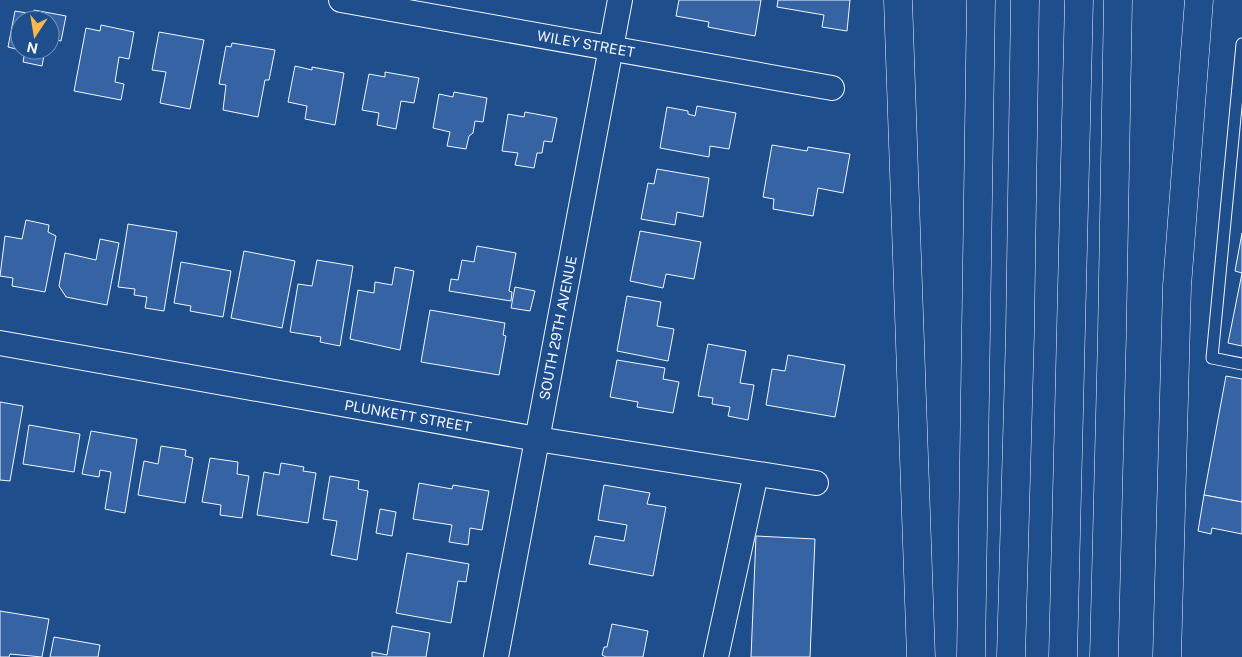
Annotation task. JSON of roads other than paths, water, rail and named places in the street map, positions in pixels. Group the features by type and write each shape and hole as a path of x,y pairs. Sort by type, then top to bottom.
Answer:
{"highway":[{"path":"898,0 921,657"},
{"path":"971,657 981,0"},
{"path":"1011,657 1020,334 1026,0"},
{"path":"1063,657 1079,0"},
{"path":"1104,657 1118,0"},
{"path":"1167,657 1177,286 1199,0"}],"street":[{"name":"WILEY STREET","path":"341,0 832,88"},
{"name":"SOUTH 29TH AVENUE","path":"496,657 620,0"},
{"name":"PLUNKETT STREET","path":"0,343 537,439 816,483"},
{"path":"716,657 756,474"}],"lane":[{"path":"1242,44 1212,358 1242,364"}]}
